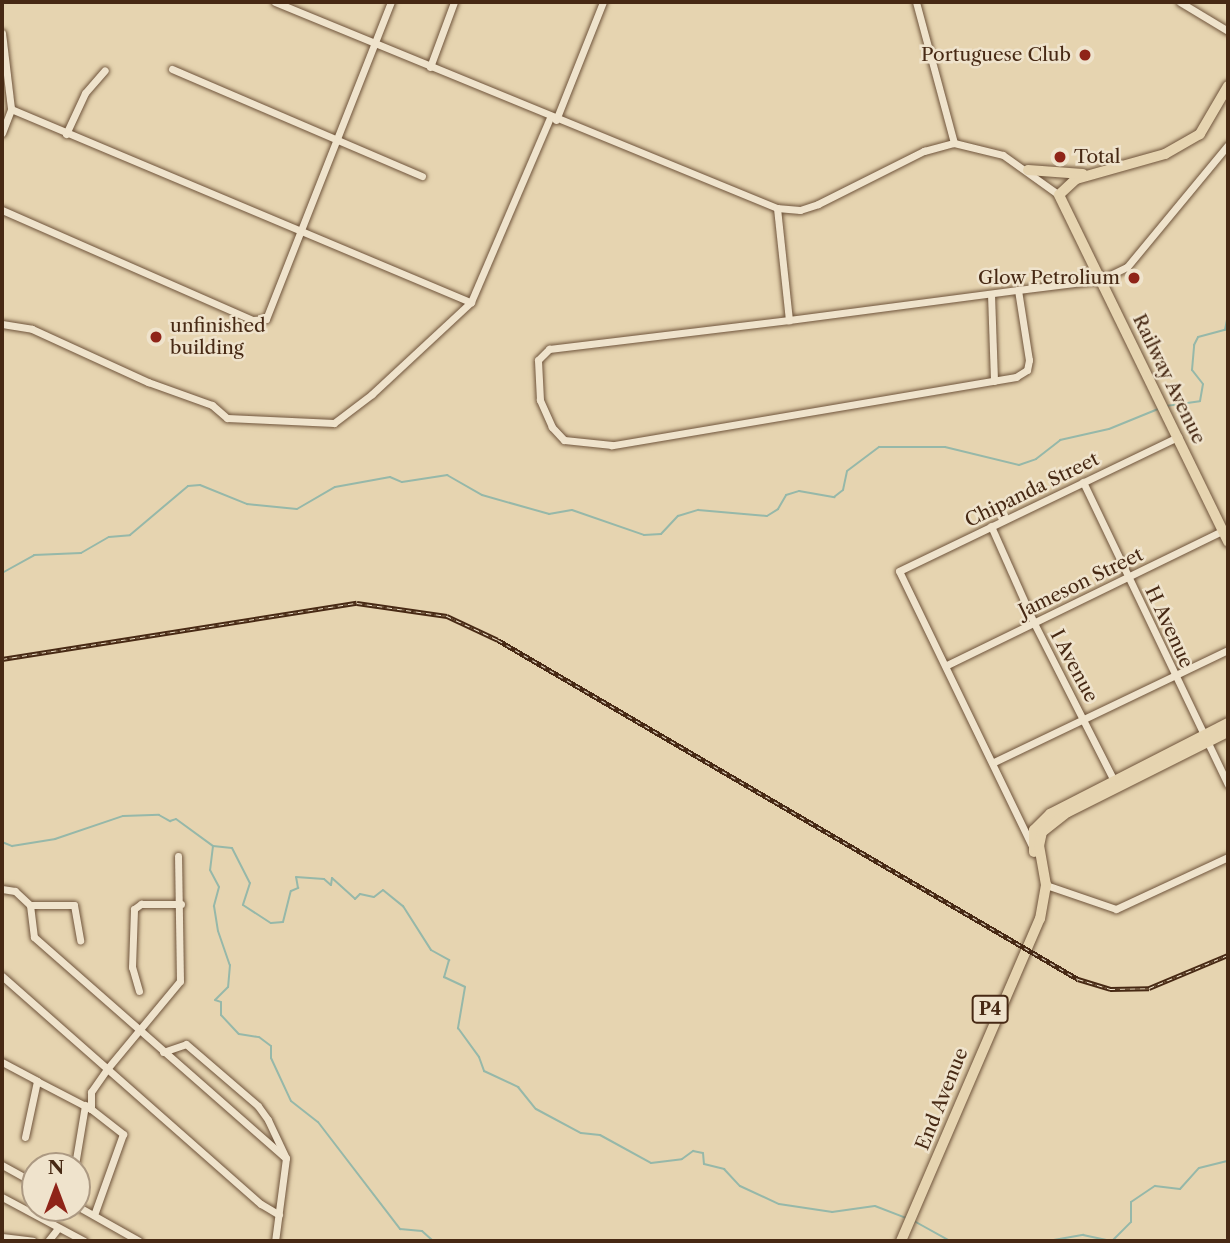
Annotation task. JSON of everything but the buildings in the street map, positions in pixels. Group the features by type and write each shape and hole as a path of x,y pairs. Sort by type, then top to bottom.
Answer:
{"highway":[{"path":"1038,831 1068,812 1206,739 1228,723"},
{"path":"1038,831 1050,814 1114,781 1206,739 1228,732"},
{"name":"End Avenue","path":"923,1189 985,1021 1036,915 1040,892 1033,847 1038,831"},
{"name":"End Avenue","path":"901,1241 1035,931 1046,885 1038,831"}],"main road":[{"path":"1059,195 1076,179 1165,154 1200,134 1228,86"},
{"path":"1028,170 1091,174"},
{"name":"Railway Avenue","path":"1059,195 1226,530 1228,542"}],"street":[{"path":"275,2 553,119 777,208 800,210 818,204 924,151 954,143 1003,155 1028,170 1059,195"},
{"path":"2,210 260,321 270,314 304,233 391,2"},
{"path":"430,67 454,2"},
{"path":"2,324 32,329 148,382 212,405 227,418 334,423 372,394 471,302 603,2"},
{"path":"916,2 954,143"},
{"path":"1180,2 1228,31"},
{"path":"2,33 11,109 2,133"},
{"path":"172,69 337,143 422,176"},
{"path":"66,134 85,93 104,70"},
{"path":"11,109 471,302"},
{"path":"1018,290 1029,351 1027,370 995,381 612,446 564,440 545,414 537,368 541,354 549,349 1018,290 1100,281 1127,267 1228,145"},
{"path":"777,208 789,320"},
{"path":"991,294 995,381"},
{"name":"Chipanda Street","path":"899,571 1178,437"},
{"name":"H Avenue","path":"1083,482 1228,784"},
{"name":"I Avenue","path":"991,526 1034,623 1085,719 1114,781"},
{"name":"Jameson Street","path":"947,665 1226,530"},
{"name":"End Avenue","path":"899,571 947,665 1033,847"},
{"path":"994,762 1228,650"},
{"name":"End Avenue","path":"1014,810 1038,831"},
{"path":"78,1152 91,1092 180,981 181,904 178,856"},
{"path":"1046,885 1116,909 1228,857"},
{"path":"2,889 15,891 30,905 76,906 80,940"},
{"path":"139,990 132,967 134,909 141,904 181,904"},
{"path":"30,905 32,935 286,1158"},
{"path":"2,976 261,1205 279,1214"},
{"path":"163,1052 186,1044 248,1097 268,1120 286,1158 275,1241"},
{"path":"2,1062 88,1107 124,1138 94,1214"},
{"path":"25,1137 37,1081"},
{"path":"2,1165 21,1175"},
{"path":"2,1197 84,1241"},
{"path":"91,1213 135,1240"},
{"path":"48,1241 58,1228"},
{"path":"2,1237 33,1241"}],"waterway":[{"path":"1166,406 1200,401 1203,384 1192,370 1194,345 1198,337 1225,330 1228,314"},
{"path":"2,573 34,555 81,553 109,537 130,535 188,486 200,485 247,504 297,509 335,487 390,477 402,482 447,475 482,495 549,514 572,510 644,535 661,534 678,516 698,510 767,516 778,509 786,495 799,491 834,497 843,490 847,471 879,447 945,447 1019,465 1036,459 1060,440 1109,429 1158,409"},
{"path":"2,842 12,846 55,839 123,816 159,815 170,821 176,819 213,846 210,870 219,887 214,906 218,931 230,965 228,987 215,1000 221,1002 221,1015 239,1034 259,1037 271,1046 271,1058 291,1101 318,1122 400,1229 422,1231 433,1241"},
{"path":"213,846 232,848 250,883 243,905 271,923 283,922 291,891 298,888 296,877 324,879 331,885 332,878 355,899 360,894 374,897 383,890 403,906 431,950 449,960 444,977 465,987 458,1028 479,1057 484,1071 518,1087 536,1109 581,1133 600,1135 651,1163 682,1159 693,1151 703,1153 704,1164 724,1169 740,1186 779,1204 832,1212 875,1206 906,1218"},
{"path":"1048,1241 1083,1235 1112,1241 1131,1222 1131,1202 1155,1186 1180,1189 1199,1168 1228,1161"},
{"path":"914,1221 950,1241"}],"railway":[{"path":"2,659 357,603 447,616 498,640 1078,979 1110,989 1149,988 1228,955"}],"place":[{"name":"Portuguese Club","path":"1085,55"},
{"name":"Total","path":"1060,157"},
{"name":"Glow Petrolium","path":"1134,278"},
{"name":"unfinished building","path":"156,337"}]}
